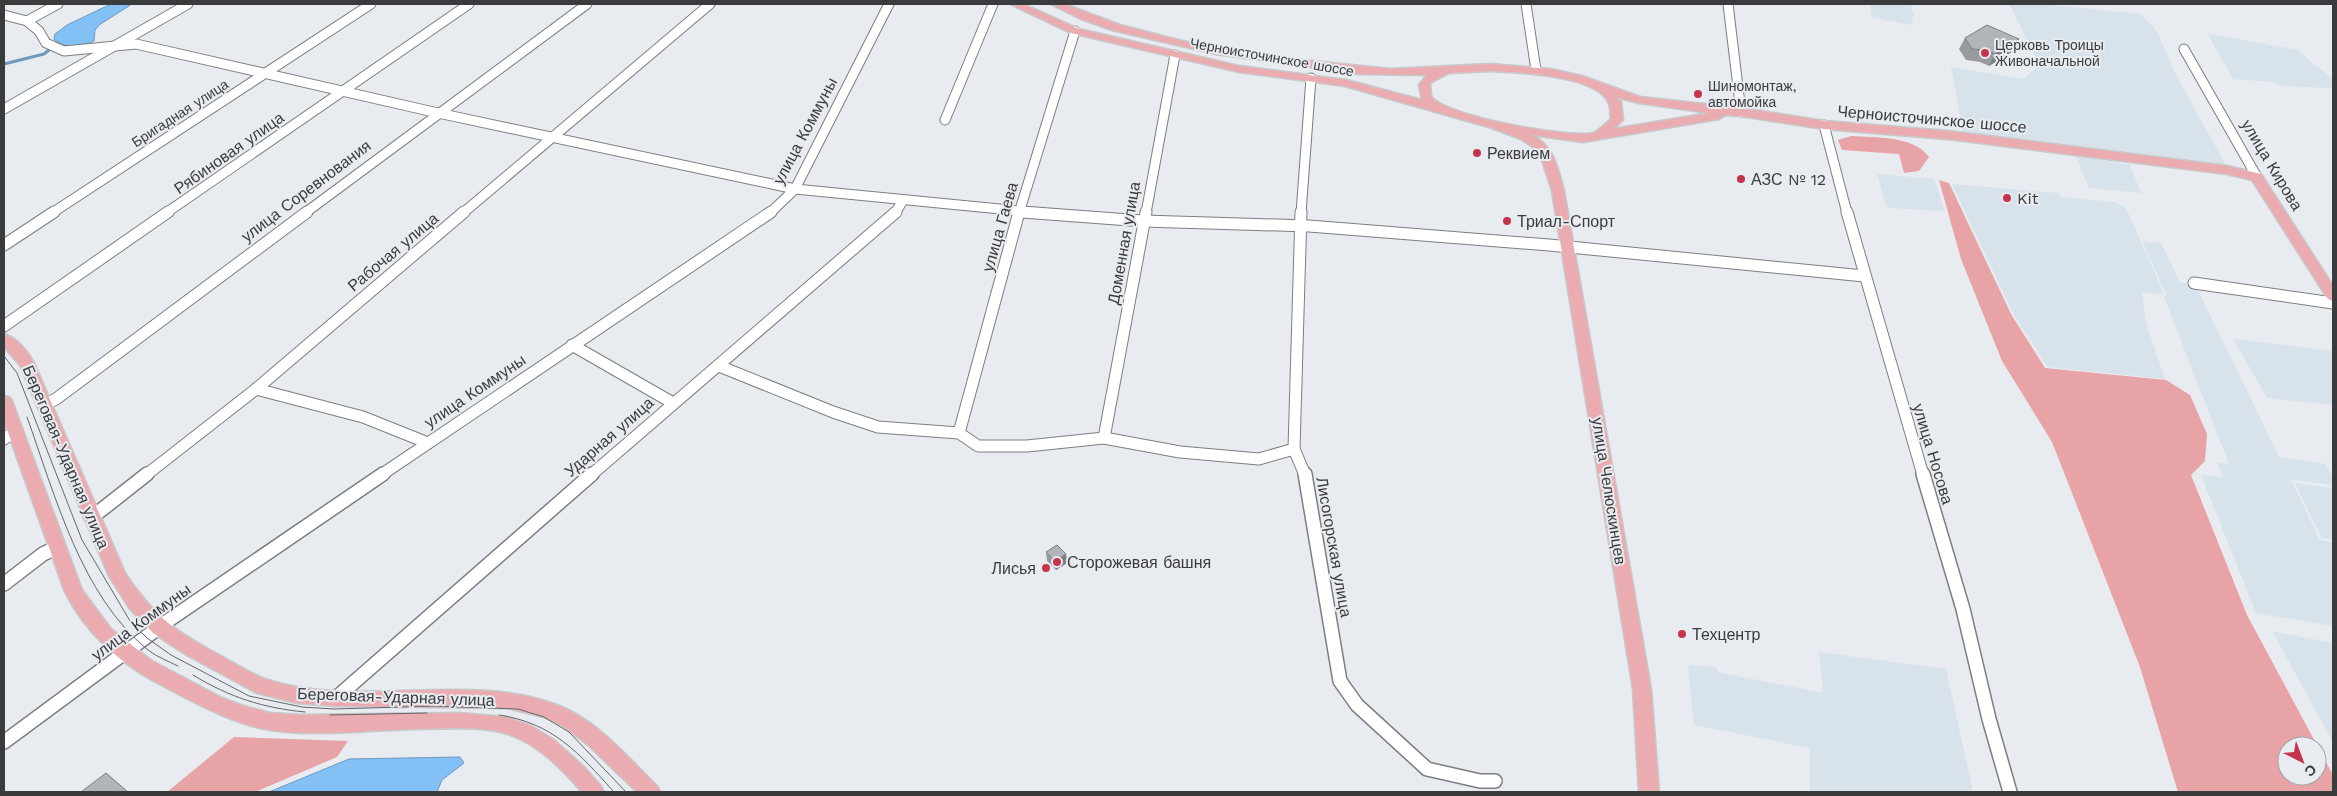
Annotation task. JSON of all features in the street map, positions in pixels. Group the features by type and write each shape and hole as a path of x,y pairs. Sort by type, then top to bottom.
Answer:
{"main road":[{"name":"Черноисточинское шоссе","path":"1015,4 1075,31 1239,69 1346,83 1497,126"},
{"name":"Черноисточинское шоссе","path":"1064,5 1090,18 1133,31 1248,56 1412,74 1447,70 1536,70 1574,76 1604,89 1639,100 1824,125 2040,145 2227,170 2257,178"},
{"path":"1440,109 1430,103 1424,88 1425,82 1431,77 1447,70"},
{"path":"1599,135 1613,126 1618,114 1615,102 1604,89"},
{"path":"1497,126 1583,138 1735,112"},
{"name":"улица Челюскинцев","path":"1497,126 1525,136 1542,145 1548,154 1558,191 1642,689 1649,792"},
{"name":"улица Челюскинцев","path":"1558,191 1559,150 1563,145 1583,138"},
{"name":"улица Кирова","path":"2257,178 2333,296"},
{"name":"Береговая-Ударная улица","path":"4,331 27,363 118,576 136,604 159,628 199,653 264,687 296,695 336,698 486,699 533,705 555,713 580,727 650,792"},
{"name":"Береговая-Ударная улица","path":"4,401 9,435 58,547 74,592 85,613 99,630 157,675 228,710 250,718 285,723 436,721 489,722 511,726 535,739 567,762 594,792"}],"street":[{"path":"27,21 58,4"},
{"path":"4,109 188,4"},
{"name":"Бригадная улица","path":"4,245 371,4"},
{"name":"Рябиновая улица","path":"4,331 469,4"},
{"name":"улица Соревнования","path":"46,404 56,399 587,4"},
{"name":"Рабочая улица","path":"90,514 100,510 256,389 710,4"},
{"name":"улица Коммуны","path":"4,742 159,628 572,345 754,226 783,203 795,189 889,4"},
{"path":"945,120 993,4"},
{"path":"1526,4 1536,70"},
{"path":"1728,4 1735,112"},
{"path":"4,15 27,21 39,31 46,43 64,51 82,51 115,45 136,44 438,113 554,136 795,189 902,202 1019,212 1143,221 1300,227 1568,247 1864,276"},
{"name":"улица Гаева","path":"959,432 1019,212 1075,31"},
{"name":"улица Кирова","path":"2184,49 2257,178"},
{"name":"Доменная улица","path":"1104,438 1174,55"},
{"name":"Лисогорская улица","path":"1310,78 1300,227 1294,449 1307,479 1340,681 1357,705 1427,769 1480,781 1495,781"},
{"name":"улица Носова","path":"1824,125 1864,276 1963,609 1988,714 2010,792"},
{"name":"Ударная улица","path":"336,698 674,403 893,217 902,202"},
{"path":"2194,283 2333,303"},
{"path":"572,345 674,403"},
{"path":"719,366 832,412 878,427 959,432 978,446 1026,446 1104,438 1180,452 1259,459 1294,449"},
{"path":"256,389 363,417 428,443"},
{"path":"4,584 39,557 58,547"}],"shaded area":[{"path":"1871,4 1912,4 1911,11 1914,12 1911,25 1871,17"},
{"path":"2009,4 2040,4 2141,14 2157,32 2177,77 2227,167 1963,131 1951,67 2023,79 2049,58 2035,56"},
{"path":"2207,33 2297,50 2333,79 2333,88 2282,86 2273,82 2233,79"},
{"path":"1851,136 1904,141 1922,150 1929,157 1919,171 1904,173 1899,154 1842,150 1838,140"},
{"path":"2075,155 2130,165 2141,193 2089,188"},
{"path":"1877,174 1934,179 1945,211 1887,208"},
{"path":"1939,180 1949,183 2011,314 2045,368 2166,380 2190,395 2207,434 2205,461 2191,475 2247,615 2312,736 2277,736 2277,786 2327,786 2327,764 2333,775 2333,792 2178,792 2140,667 2052,442 2002,361 1961,259"},
{"path":"1952,184 2059,193 2061,197 2115,202 2126,208 2164,294 2142,293 2146,323 2165,379 2048,367 2014,315"},
{"path":"2142,241 2161,243 2180,282 2196,286 2279,457 2326,464 2333,479 2333,485 2291,480 2320,540 2333,542 2333,626 2256,613 2201,475 2223,477 2217,462 2229,464 2164,297 2166,294"},
{"path":"2233,339 2333,351 2333,405 2267,398"},
{"path":"2295,483 2333,488 2333,540 2322,538"},
{"path":"2272,631 2333,643 2333,742"},
{"path":"1819,652 1946,669 1973,792 1810,792 1810,748 1694,725 1688,665 1716,667 1718,672 1823,693"},
{"path":"234,737 348,741 337,757 255,792 167,792"}],"water":[{"path":"111,4 132,4 99,25 95,30 94,41 84,45 68,46 54,39 55,34 67,25"},
{"path":"460,757 464,763 442,780 437,792 269,792 349,759"}],"building":[{"path":"1987,25 2019,39 1995,54 1986,50 1972,49 1965,38"},
{"path":"1057,545 1066,554 1055,561 1046,552"},
{"path":"106,773 128,792 81,792"}],"waterway":[{"path":"4,64 44,54 49,50"}],"tram line":[{"path":"4,356 17,373 82,540 130,621 147,638 171,655 249,696 302,707 334,709 434,706 518,709 544,717 569,732 626,792"},
{"path":"27,417 73,542 105,602 125,628 148,650 178,666"},
{"path":"193,675 220,690 247,700 275,708 305,712"},
{"path":"330,715 427,713"},
{"path":"499,715 535,725 564,742 614,792"}],"place":[{"name":"Церковь Троицы Живоначальной","path":"1985,53"},
{"name":"Шиномонтаж, автомойка","path":"1698,94"},
{"name":"Реквием","path":"1477,153"},
{"name":"АЗС № 12","path":"1741,179"},
{"name":"Kit","path":"2007,198"},
{"name":"Триал-Спорт","path":"1507,221"},
{"name":"Сторожевая башня","path":"1057,562"},
{"name":"Лисья","path":"1046,568"},
{"name":"Техцентр","path":"1682,634"}]}
